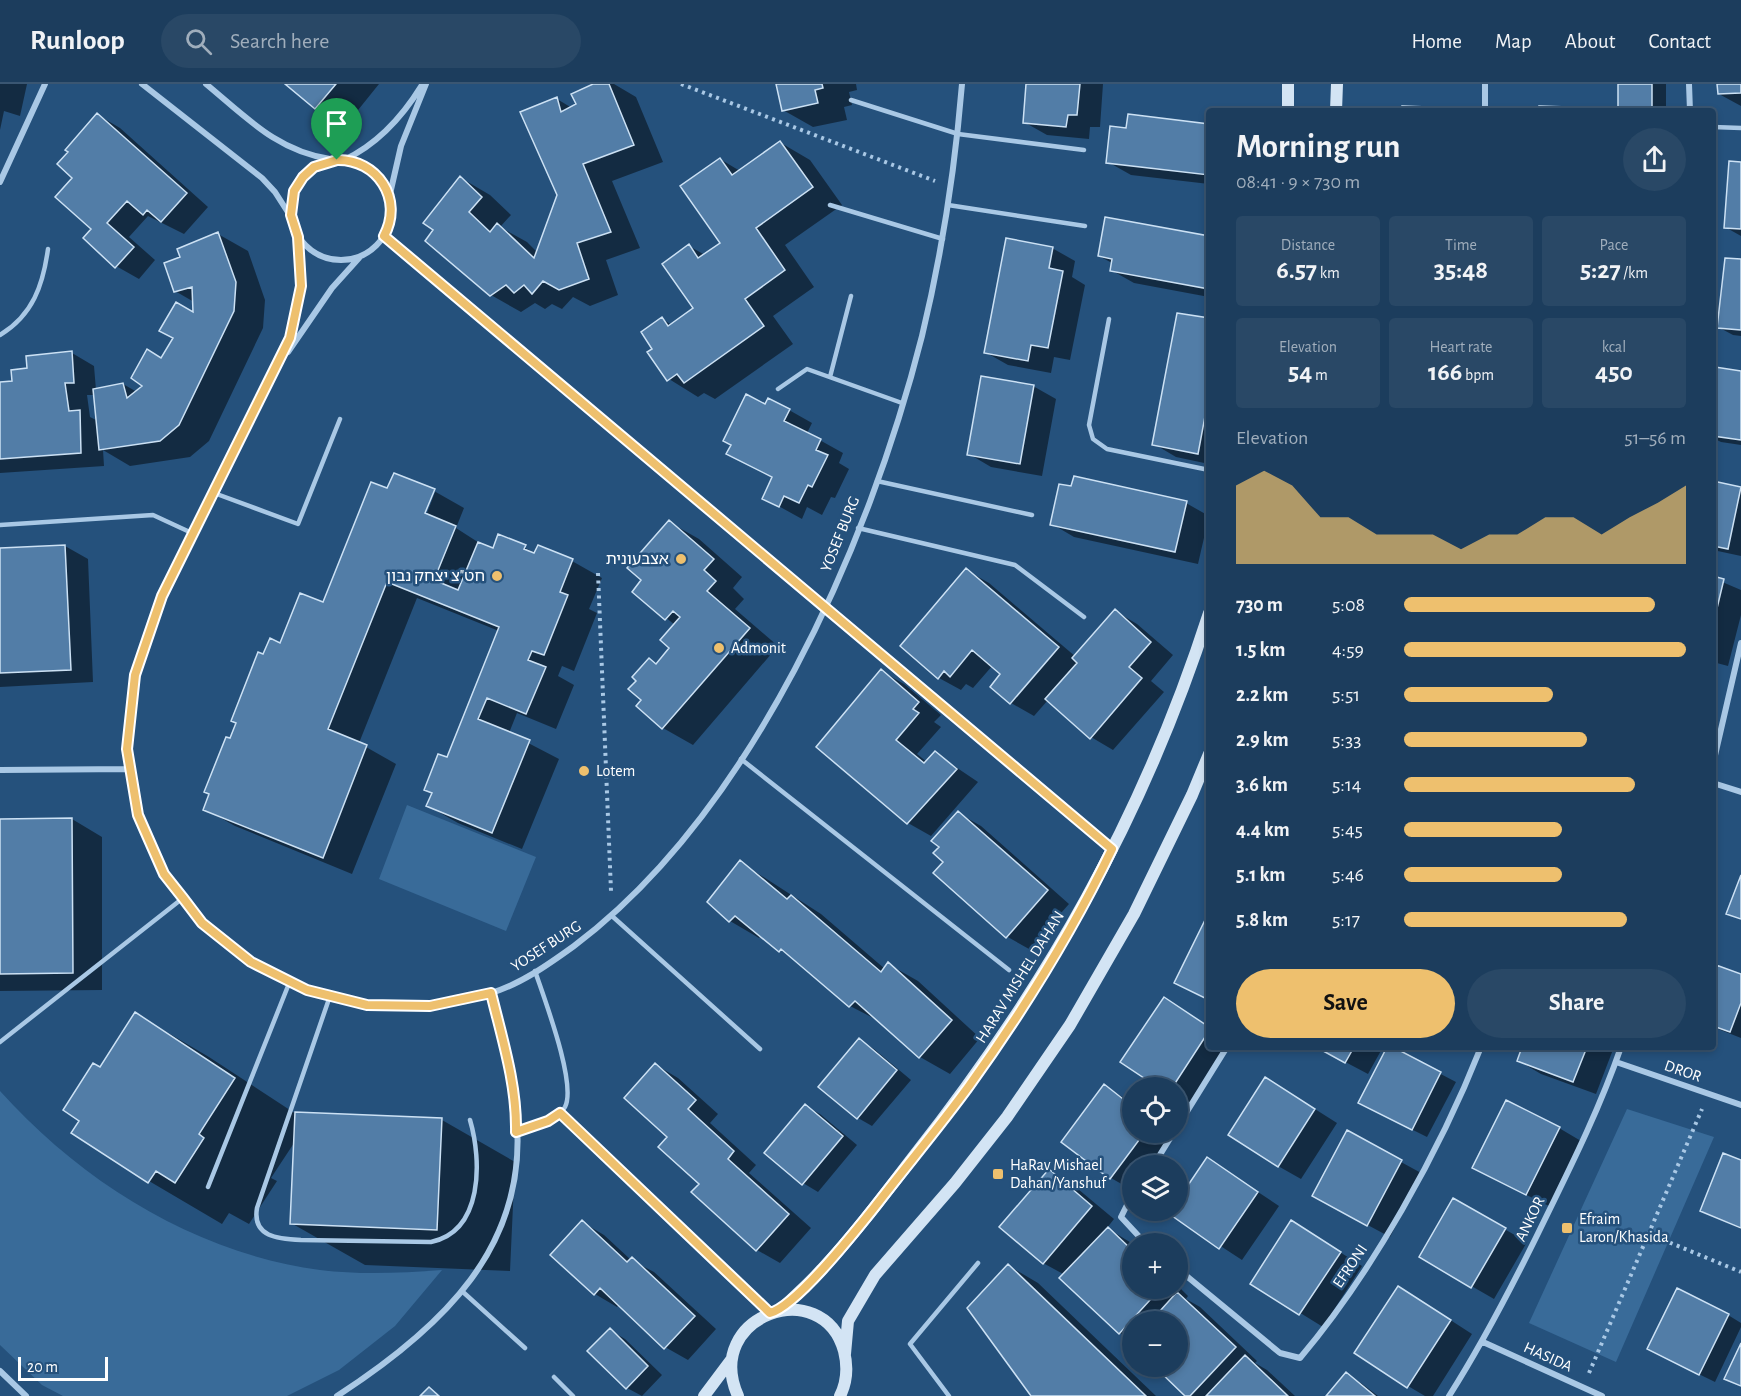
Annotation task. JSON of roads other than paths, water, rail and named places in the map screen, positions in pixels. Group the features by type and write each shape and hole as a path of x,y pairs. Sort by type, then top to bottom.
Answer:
{"street":[{"path":"0,182 45,84"},
{"path":"142,84 262,178 281,200 298,237 308,249 322,257 346,261 361,257 374,249 384,236 390,221 390,198 397,159 424,84"},
{"path":"206,84 285,146 311,156 360,163 374,172 384,183 390,198"},
{"path":"291,219 292,199 303,177 321,163 340,160 364,149 383,134 401,115 424,84"},
{"name":"YOSEF BURG","path":"298,237 302,270 300,300 290,338 278,368 162,596 135,675 127,749 138,815 164,874 202,923 251,962 307,990 330,996 367,1005 430,1006 491,993 535,971 612,916 695,824 741,759 781,694 824,609 858,528 902,403 921,339 943,239 958,134 962,84"},
{"path":"1288,84 1288,108"},
{"path":"1336,108 1337,84"},
{"path":"1485,84 1485,108"},
{"path":"1689,84 1690,108"},
{"name":"YOSEF BURG","path":"278,368 315,310 340,277 361,257"},
{"name":"HARAV MISHEL DAHAN","path":"731,1359 744,1331 756,1320 775,1312 821,1271 851,1237 968,1088 1029,999 1092,891 1148,776 1190,674 1206,623"},
{"path":"1716,751 1741,643"},
{"path":"840,1396 847,1370 845,1354 848,1321 875,1275 955,1183 1000,1125 1070,1025 1134,914 1206,761"},
{"path":"0,770 131,769"},
{"path":"1716,784 1741,792"},
{"path":"337,1396 384,1365 426,1332 463,1292 487,1256 506,1213 516,1166 517,1115 507,1059 491,993"},
{"path":"1188,1110 1225,1050"},
{"name":"EFRONI","path":"1188,1277 1280,1353 1300,1358 1323,1331 1379,1247 1432,1151 1480,1050"},
{"name":"ANKOR","path":"1449,1396 1483,1342 1586,1137 1620,1050"},
{"name":"DROR","path":"1616,1062 1741,1105"},
{"path":"1125,1221 1136,1233"},
{"path":"775,1312 806,1312 821,1319 834,1331 845,1354"},
{"name":"HASIDA","path":"1483,1342 1602,1396"},
{"path":"704,1396 731,1359"},
{"path":"731,1359 731,1375 738,1396"},
{"path":"0,1371 26,1396"}],"lane":[{"path":"851,100 958,134 1084,150"},
{"path":"1716,126 1741,128"},
{"path":"948,205 1085,226"},
{"path":"830,206 943,239"},
{"path":"0,335 22,318 32,305 40,289 48,249"},
{"path":"830,377 851,296"},
{"path":"1109,319 1089,425 1093,439 1107,449 1206,469"},
{"path":"778,389 807,369 902,403"},
{"path":"214,493 297,524 340,419"},
{"path":"876,481 1032,515"},
{"path":"0,525 153,515 194,535"},
{"path":"858,528 1015,565 1084,616"},
{"path":"741,759 1009,970"},
{"path":"0,1042 183,898"},
{"path":"612,916 760,1049"},
{"path":"516,1132 548,1121 560,1113 567,1099 567,1078 535,971"},
{"path":"208,1187 290,981"},
{"path":"330,996 256,1208 256,1224 264,1233 283,1239 301,1240 431,1242 445,1240 464,1222 474,1194 477,1162 471,1120"},
{"path":"949,1396 910,1344 978,1263"},
{"path":"463,1292 525,1348"},
{"path":"554,1377 573,1396"}],"place":[{"name":"אצבעונית","path":"681,559"},
{"name":"חט\"צ יצחק נבון","path":"497,576"},
{"name":"Admonit","path":"719,648"},
{"name":"Lotem","path":"584,771"},
{"name":"HaRav Mishael Dahan/Yanshuf","path":"998,1174"},
{"name":"Efraim Laron/Khasida","path":"1567,1228"}]}
